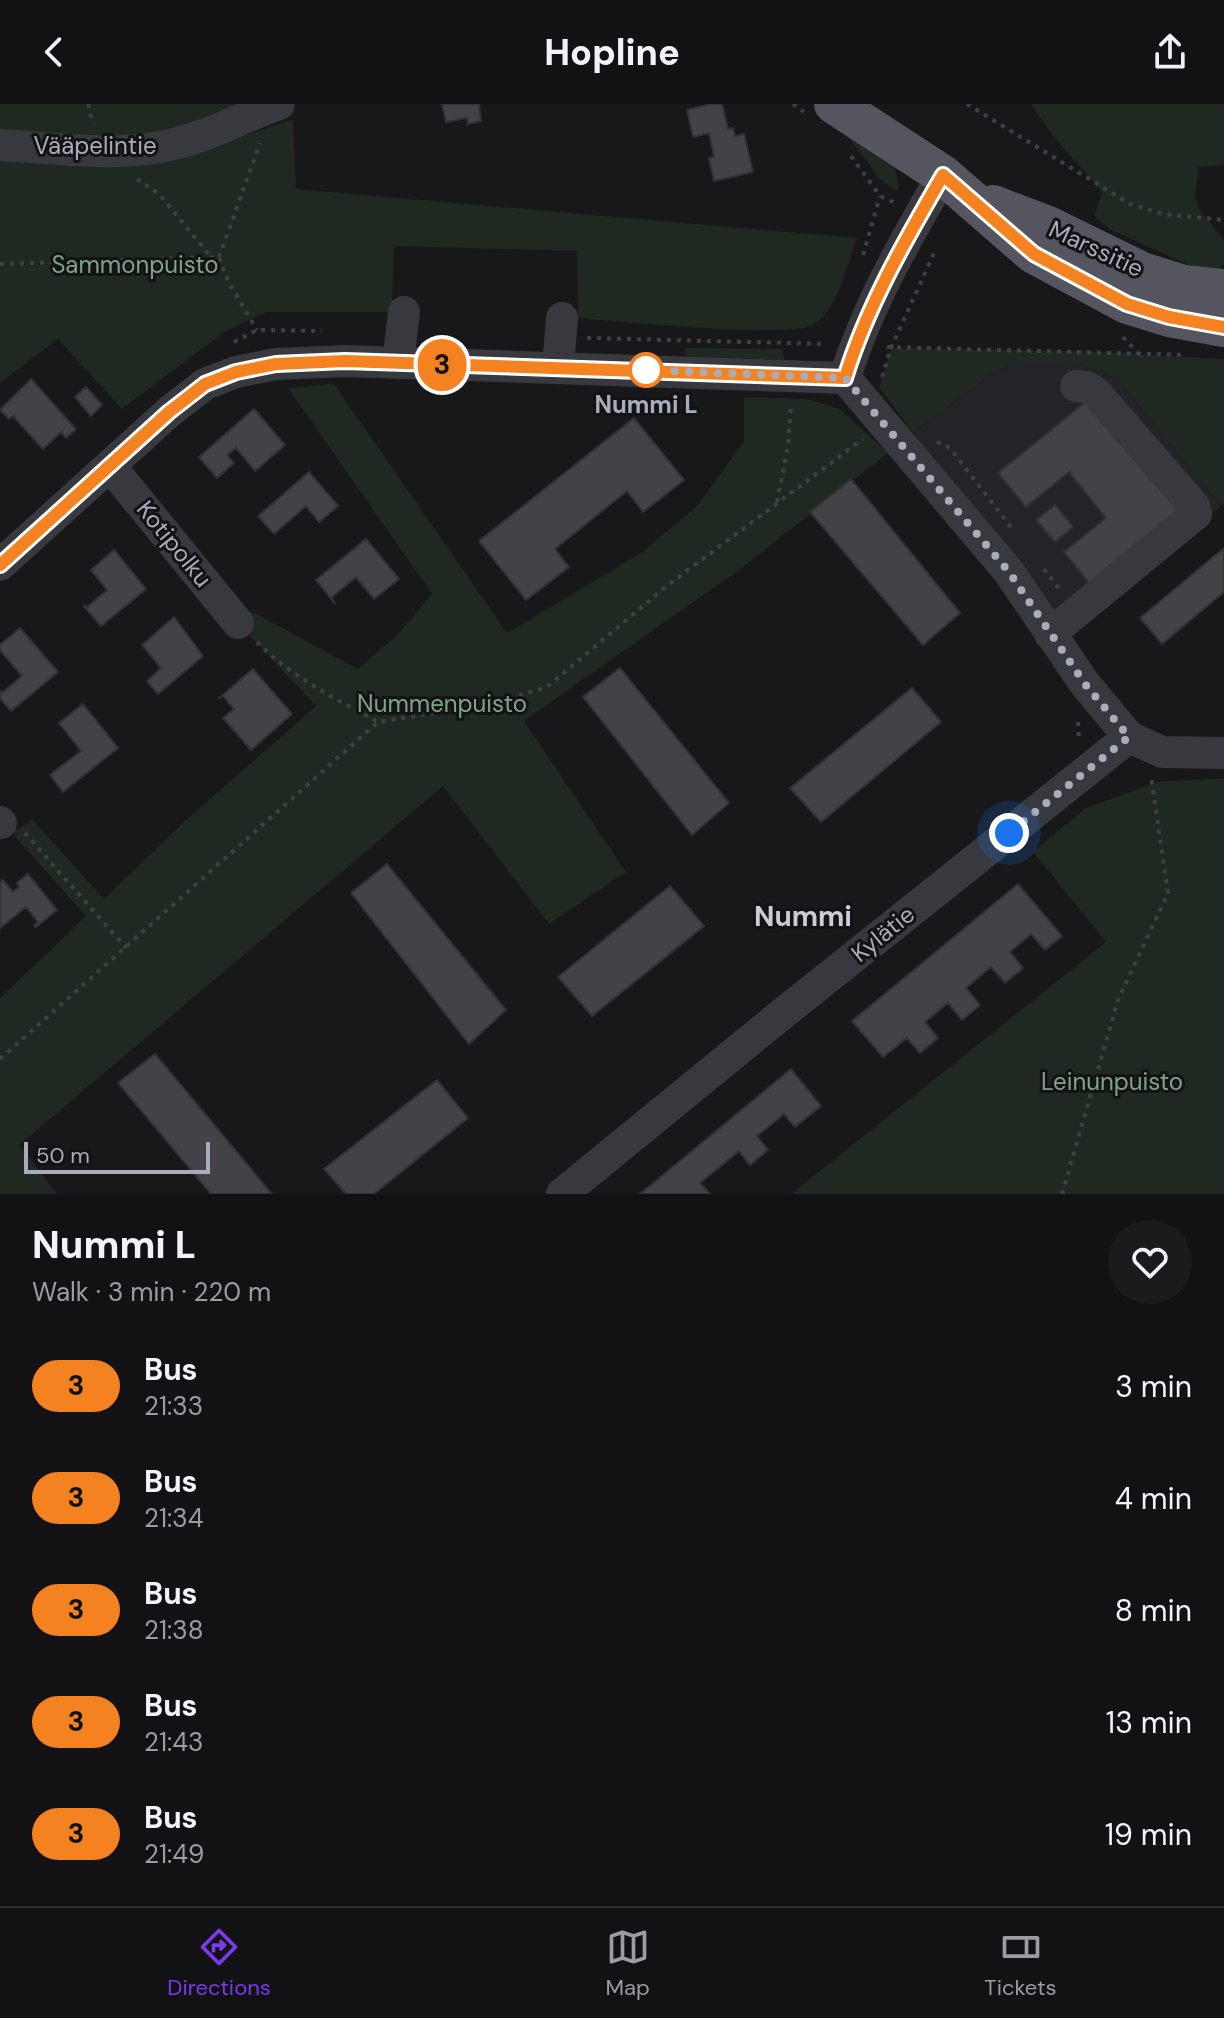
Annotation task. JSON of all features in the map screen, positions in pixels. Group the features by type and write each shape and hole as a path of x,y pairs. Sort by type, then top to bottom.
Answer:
{"main road":[{"name":"Marssitie","path":"825,112 957,186 1142,272 1184,285 1224,289"},
{"name":"Marssitie","path":"957,186 1034,254 1127,304 1169,317 1211,341"}],"street":[{"name":"Vääpelintie","path":"0,145 103,150 172,145 224,130 275,105"},
{"path":"845,378 855,346 920,214 957,186"},
{"path":"398,363 404,312"},
{"path":"558,367 562,318"},
{"path":"0,565 169,412 205,384 236,372 312,361 845,378 1009,572 1085,684 1129,737 1162,752 1224,753"},
{"path":"1050,634 1196,514 1194,506 1096,393 1087,387 1076,386"},
{"name":"Kotipolku","path":"110,466 238,623"},
{"name":"Kylätie","path":"562,1194 1129,737"}],"path":[{"path":"88,104 103,150 120,167 159,194 212,258"},
{"path":"793,104 825,112"},
{"path":"967,104 1130,204 1163,214 1224,220"},
{"path":"257,330 228,281 219,257 275,105"},
{"path":"847,151 880,196 920,214"},
{"path":"879,387 891,348 934,252"},
{"path":"0,264 219,257"},
{"path":"855,346 891,348 1211,341"},
{"path":"776,504 788,446 791,398"},
{"path":"0,1059 378,722 495,703 547,687 668,585 868,434"},
{"path":"925,438 950,448"},
{"path":"238,623 271,656 336,699 378,722"},
{"path":"1077,719 1080,728 1078,751"},
{"path":"1062,1194 1118,1000 1168,893 1150,771"},
{"path":"0,823 20,828 126,948"}],"shaded area":[{"path":"1015,363 1080,364 1117,379 1221,506 1065,635 913,433 988,376"}],"green space":[{"path":"0,104 245,104 170,131 111,140 0,134"},
{"path":"1031,104 1224,104 1224,165 1199,167 1195,197 1200,211 1224,240 1224,265 1211,275 1109,229 1094,216 1102,192 1053,136"},
{"name":"Sammonpuisto","path":"293,119 296,189 857,238 830,308 813,325 799,329 739,330 578,318 577,251 394,246 392,312 266,312 226,331 122,409 58,339 0,383 0,153 177,159"},
{"path":"847,135 884,154 895,169 898,192 880,179"},
{"path":"686,348 783,349 784,360 686,356"},
{"path":"891,348 1081,351 1224,359 1224,505 1221,506 1117,379 1080,364 1015,363 988,376 913,433 879,387"},
{"name":"Nummenpuisto","path":"334,384 507,633 641,553 698,505 744,441 744,397 806,399 840,409 888,453 739,570 524,721 626,872 549,924 443,786 19,1145 57,1194 0,1194 0,998 86,916 11,832 32,819 104,899 184,822 316,706 238,623 253,612 358,669 397,635 432,594 288,388"},
{"name":"Leinunpuisto","path":"1224,778 1224,1194 791,1194 1106,942 1033,852 1086,808 1157,782"}],"building":[{"path":"442,104 479,104 481,121 468,124 467,118 446,122"},
{"path":"722,104 728,129 733,128 735,136 744,134 753,172 714,181 709,158 714,157 709,133 693,137 687,110"},
{"path":"31,379 76,429 66,438 61,432 43,449 13,416 9,419 0,410"},
{"path":"86,387 102,405 91,416 75,397"},
{"path":"1088,400 1180,513 1091,585 1064,552 1106,518 1069,472 1026,507 998,473"},
{"path":"254,409 285,445 255,471 236,448 227,455 234,463 217,478 199,457"},
{"path":"634,418 684,480 643,512 627,491 555,549 569,567 526,600 479,541"},
{"path":"309,472 338,506 319,522 306,506 274,534 258,516"},
{"path":"851,479 960,613 923,645 810,512"},
{"path":"1055,505 1073,527 1055,542 1036,520"},
{"path":"366,539 399,579 374,599 356,577 332,597 335,604 316,580"},
{"path":"1224,548 1224,592 1162,644 1140,618"},
{"path":"114,550 146,589 101,626 83,605 87,607 107,590 91,570"},
{"path":"174,617 203,656 158,694 147,681 161,668 142,645"},
{"path":"20,628 58,672 11,711 0,698 0,691 2,693 22,676 0,650 0,645"},
{"path":"620,668 729,803 692,835 583,697"},
{"path":"253,669 292,714 251,750 223,718 234,709 223,696 218,699"},
{"path":"912,688 941,722 821,822 790,788"},
{"path":"83,704 118,748 63,792 50,775 81,751 59,723"},
{"path":"387,864 506,1010 469,1044 351,893"},
{"path":"28,874 57,910 36,927 34,925 38,922 26,907 0,928 0,883 3,880 13,892 19,887 17,883"},
{"path":"1018,884 1062,936 1045,950 1031,934 1010,952 1023,968 1005,983 991,967 966,988 980,1005 962,1020 948,1003 925,1022 938,1038 920,1053 907,1038 883,1057 852,1021"},
{"path":"670,886 704,926 592,1016 558,977"},
{"path":"155,1054 272,1194 211,1194 118,1083"},
{"path":"791,1069 821,1106 795,1127 784,1114 757,1136 768,1150 750,1165 739,1151 700,1183 710,1194 640,1194"},
{"path":"437,1080 468,1118 374,1194 346,1194 324,1169"}],"bus line":[{"name":"3","path":"0,565 169,412 205,384 236,372 294,362 345,361 845,378 855,346 915,222 943,175 971,196 1034,254 1127,304 1169,317 1224,327"}],"place":[{"name":"Nummi L","path":"646,370"}],"district":[{"name":"Nummi","path":"803,916"}],"route":[{"path":"646,370 845,378 1009,572 1085,684 1129,737 1009,833"}]}
